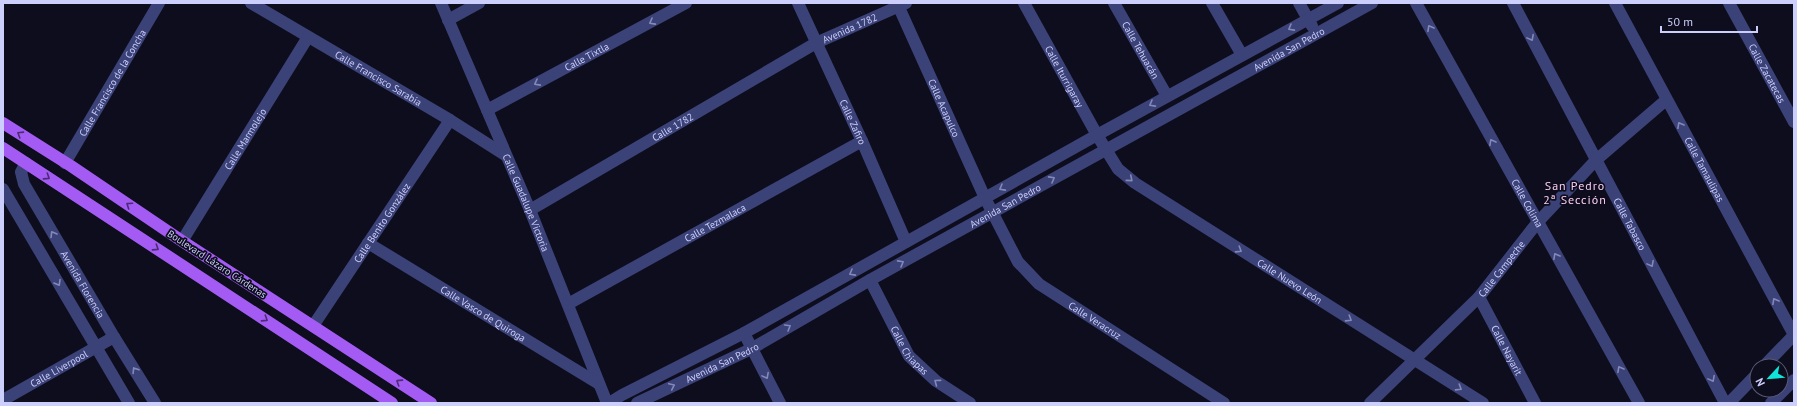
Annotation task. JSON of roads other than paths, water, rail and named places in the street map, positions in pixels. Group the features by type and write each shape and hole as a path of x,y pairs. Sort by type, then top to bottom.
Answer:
{"main road":[{"name":"Boulevard Lázaro Cárdenas","path":"3,123 431,403"},
{"name":"Boulevard Lázaro Cárdenas","path":"3,148 392,403"}],"street":[{"name":"Calle Francisco de la Concha","path":"65,163 159,3"},
{"name":"Calle Francisco Sarabia","path":"251,3 450,120 505,155"},
{"name":"Calle Guadalupe Victoria","path":"441,3 505,155 530,210 599,384 608,403"},
{"path":"448,20 480,3"},
{"name":"Calle Tixtla","path":"487,110 686,3"},
{"name":"Calle Zafiro","path":"798,3 862,141 906,242"},
{"name":"Calle Iturrigaray","path":"1024,3 1106,150"},
{"name":"Calle Tehuacán","path":"1114,3 1167,96"},
{"path":"1212,3 1242,55"},
{"path":"1299,3 1316,34"},
{"name":"Avenida San Pedro","path":"608,403 744,333 1167,96 1308,19 1320,7 1338,3"},
{"name":"Avenida San Pedro","path":"637,403 751,349 870,280 1372,3"},
{"name":"Calle Colima","path":"1416,3 1537,223 1639,403"},
{"name":"Calle Tabasco","path":"1513,3 1595,161 1725,403"},
{"name":"Calle Tamaulipas","path":"1615,3 1794,335"},
{"name":"Calle Zacatecas","path":"1729,3 1794,122"},
{"name":"Avenida 1782","path":"816,43 900,4"},
{"name":"Calle Acapulco","path":"900,4 985,198 993,212"},
{"path":"1320,7 1330,26"},
{"name":"Calle Marmolejo","path":"182,241 308,37"},
{"name":"Calle 1782","path":"530,210 816,43"},
{"name":"Calle Campeche","path":"1370,403 1479,297 1537,223 1595,161 1666,100"},
{"name":"Calle Benito González","path":"313,326 450,120"},
{"name":"Calle Tezmalaca","path":"568,304 862,141"},
{"name":"Calle Nuevo León","path":"1106,150 1118,169 1135,183 1483,403"},
{"name":"Avenida Florencia","path":"26,163 21,172 24,184 114,337 155,403"},
{"name":"Avenida Florencia","path":"3,189 130,403"},
{"name":"Calle Veracruz","path":"993,212 1018,262 1039,284 1224,403"},
{"name":"Calle Vasco de Quiroga","path":"368,243 599,384"},
{"name":"Calle Chiapas","path":"870,280 909,356 936,381 970,403"},
{"name":"Calle Nayarit","path":"1479,297 1535,403"},
{"path":"744,333 780,403"},
{"path":"1772,358 1794,335"},
{"name":"Calle Liverpool","path":"6,398 114,337"},
{"path":"1771,403 1794,380"},
{"path":"1729,403 1749,382"}],"district":[{"name":"San Pedro 2ª Sección","path":"1575,192"}]}
